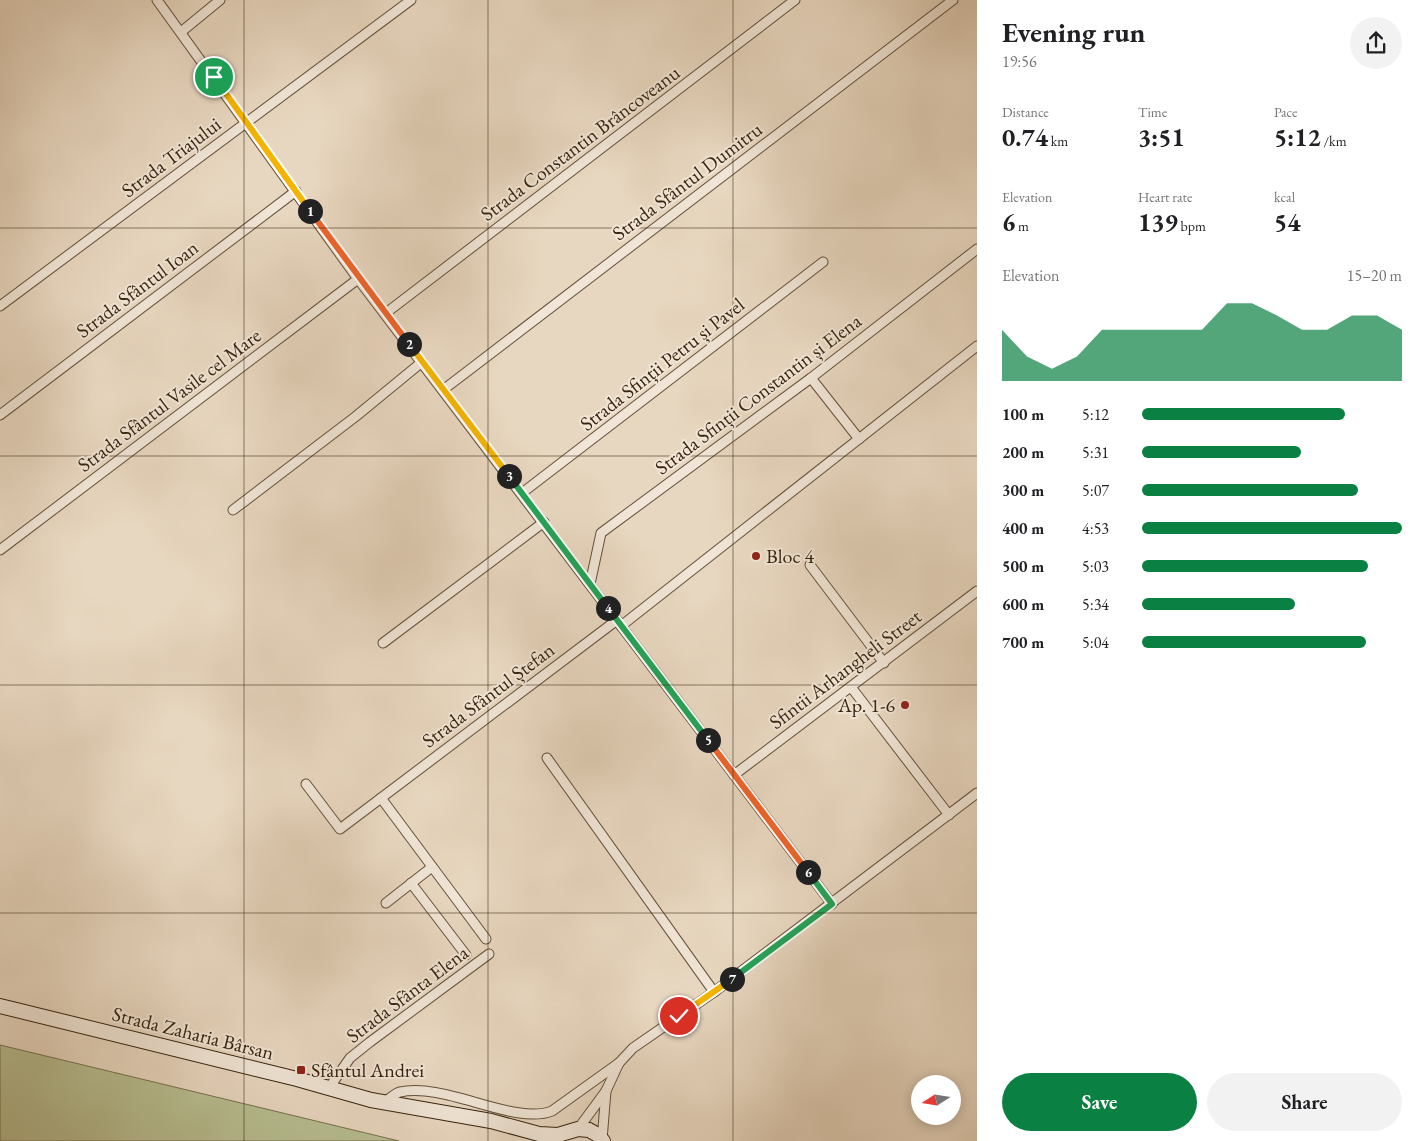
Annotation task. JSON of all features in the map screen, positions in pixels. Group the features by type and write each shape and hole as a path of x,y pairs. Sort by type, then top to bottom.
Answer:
{"main road":[{"name":"Strada Zaharia Bârsan","path":"0,1006 384,1103 465,1117"},
{"path":"465,1117 539,1134 570,1135 589,1130 602,1140"},
{"path":"465,1117 531,1141"}],"street":[{"path":"157,0 358,279 386,313 832,904"},
{"path":"181,32 220,0"},
{"name":"Strada Triajului","path":"0,306 411,0"},
{"name":"Strada Constantin Brâncoveanu","path":"386,313 795,0"},
{"name":"Strada Sfântul Dumitru","path":"443,390 953,0"},
{"name":"Strada Sfântul Ioan","path":"0,415 296,191"},
{"name":"Strada Sfinții Constantin și Elena","path":"590,584 601,533 811,378 977,249"},
{"name":"Strada Sfinții Petru și Pavel","path":"522,493 823,262"},
{"name":"Strada Sfântul Vasile cel Mare","path":"0,550 358,279"},
{"path":"619,623 977,346"},
{"path":"233,510 355,417 422,362"},
{"path":"811,378 858,439"},
{"path":"383,643 544,522"},
{"path":"810,565 884,663"},
{"name":"Sfintii Arhangheli Street","path":"734,775 977,591"},
{"name":"Strada Sfântul Ștefan","path":"306,784 340,829 619,623"},
{"path":"852,687 949,815"},
{"path":"547,758 714,992"},
{"path":"384,1103 398,1092 425,1090 525,1114 544,1114 619,1062 644,1040 714,992 977,793"},
{"path":"381,798 486,939"},
{"path":"386,903 432,867"},
{"path":"411,883 466,955"},
{"name":"Strada Sfânta Elena","path":"329,1088 350,1058 489,954"},
{"path":"570,1135 606,1091 619,1062"},
{"path":"602,1140 606,1091"}],"green space":[{"path":"0,1045 399,1141 0,1141"}],"place":[{"name":"Bloc 4","path":"756,556"},
{"name":"Ap. 1-6","path":"905,705"},
{"name":"Sfântul Andrei","path":"301,1070"}],"route":[{"path":"214,77 358,279 386,313 832,904 679,1016"}]}
